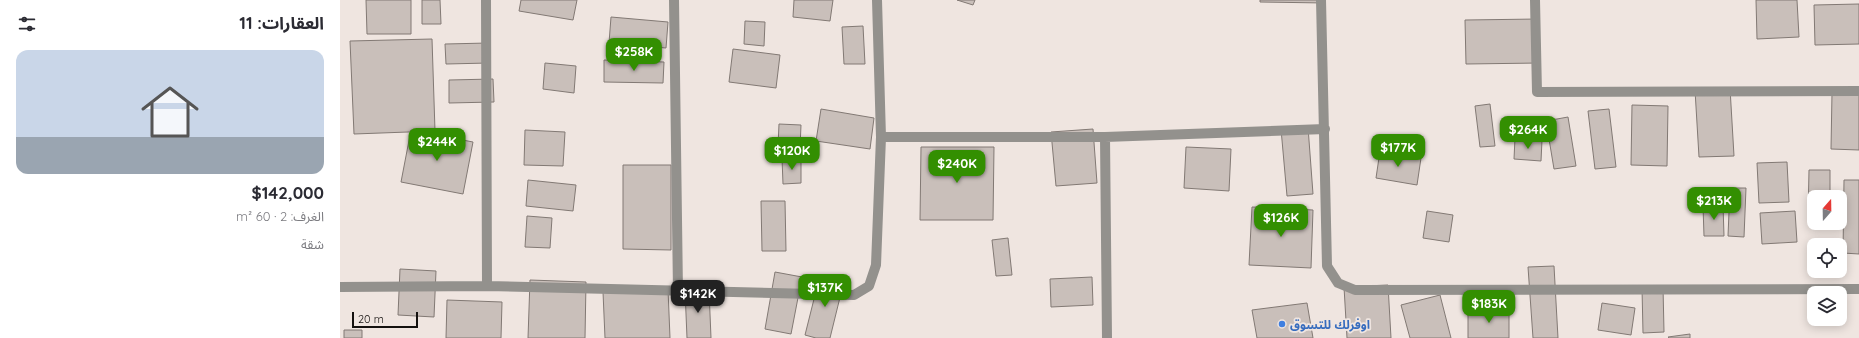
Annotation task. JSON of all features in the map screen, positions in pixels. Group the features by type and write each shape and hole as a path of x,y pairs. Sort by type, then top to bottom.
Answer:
{"street":[{"path":"486,0 487,286"},
{"path":"674,0 678,292"},
{"path":"340,287 487,286 678,292 854,295 869,286 876,265 881,137 877,0"},
{"path":"1321,0 1327,266 1338,283 1355,290 1859,289"},
{"path":"1535,0 1537,92 1859,91"},
{"path":"881,137 1105,137 1325,129"},
{"path":"1105,137 1107,338"}],"building":[{"path":"366,0 411,0 411,34 367,34"},
{"path":"422,0 440,0 441,24 422,24"},
{"path":"521,0 577,0 573,20 519,11"},
{"path":"794,0 833,0 830,21 793,17"},
{"path":"957,0 975,0 973,5"},
{"path":"1260,0 1325,0 1325,3 1260,2"},
{"path":"1756,0 1797,0 1799,37 1757,39"},
{"path":"1859,4 1859,44 1815,45 1814,5"},
{"path":"611,17 668,22 666,48 609,43"},
{"path":"1539,19 1540,63 1466,64 1465,20"},
{"path":"745,21 765,22 764,46 744,44"},
{"path":"863,26 865,64 844,64 842,27"},
{"path":"432,39 435,131 354,134 350,41"},
{"path":"488,43 489,63 446,64 445,44"},
{"path":"733,49 780,55 776,88 729,82"},
{"path":"604,60 664,62 663,83 604,82"},
{"path":"545,63 576,66 574,93 543,89"},
{"path":"493,79 494,102 449,103 449,80"},
{"path":"1730,88 1734,156 1699,157 1695,90"},
{"path":"1832,93 1859,94 1859,150 1831,149"},
{"path":"1490,104 1495,146 1480,147 1475,106"},
{"path":"1632,105 1668,106 1667,166 1631,165"},
{"path":"821,109 874,118 870,149 816,141"},
{"path":"1609,109 1616,167 1595,169 1588,111"},
{"path":"1568,117 1576,166 1554,169 1546,121"},
{"path":"779,124 801,125 800,148 778,146"},
{"path":"1308,127 1313,194 1287,196 1281,129"},
{"path":"1093,129 1097,183 1056,186 1051,132"},
{"path":"411,130 473,142 463,194 401,182"},
{"path":"525,130 565,132 563,166 524,165"},
{"path":"1515,138 1542,140 1541,161 1514,159"},
{"path":"921,147 994,147 993,220 920,220"},
{"path":"1186,147 1231,149 1229,191 1184,188"},
{"path":"1380,151 1421,158 1417,185 1376,178"},
{"path":"782,158 801,158 801,183 783,184"},
{"path":"1787,162 1789,202 1759,203 1757,163"},
{"path":"623,165 671,165 671,250 623,249"},
{"path":"1809,170 1830,170 1830,190 1809,190"},
{"path":"528,180 576,185 573,211 526,206"},
{"path":"1844,180 1859,180 1859,254 1847,253 1847,238 1843,238 1843,230 1847,230 1847,190 1844,190"},
{"path":"1730,188 1746,188 1744,237 1728,236"},
{"path":"761,201 785,201 786,251 762,251"},
{"path":"1723,205 1724,236 1704,236 1703,206"},
{"path":"1252,207 1313,210 1311,268 1249,265"},
{"path":"1427,211 1453,215 1449,242 1423,238"},
{"path":"1795,211 1797,242 1762,244 1760,213"},
{"path":"527,216 552,218 550,248 525,247"},
{"path":"1008,238 1012,275 996,276 992,240"},
{"path":"1554,266 1558,338 1533,338 1528,267"},
{"path":"400,269 436,271 434,317 398,315"},
{"path":"775,272 802,277 791,334 765,329"},
{"path":"820,275 844,281 830,338 816,338 805,335"},
{"path":"1092,277 1093,305 1051,307 1050,279"},
{"path":"530,280 586,282 585,338 528,338"},
{"path":"1388,285 1391,338 1347,338 1344,287"},
{"path":"1663,287 1664,332 1643,333 1642,288"},
{"path":"668,289 670,338 605,338 603,292"},
{"path":"685,290 709,290 711,338 687,338"},
{"path":"1440,295 1451,338 1410,338 1401,305"},
{"path":"447,300 502,302 501,338 446,338"},
{"name":"اوفرلك للتسوق","path":"1307,303 1313,338 1257,338 1252,310"},
{"path":"1602,303 1635,308 1631,335 1598,330"},
{"path":"1509,309 1509,338 1468,338 1468,310"},
{"path":"344,330 362,330 362,338 344,338"},
{"path":"1690,334 1690,338 1668,337"}],"place":[{"name":"اوفرلك للتسوق","path":"1282,324"}]}
